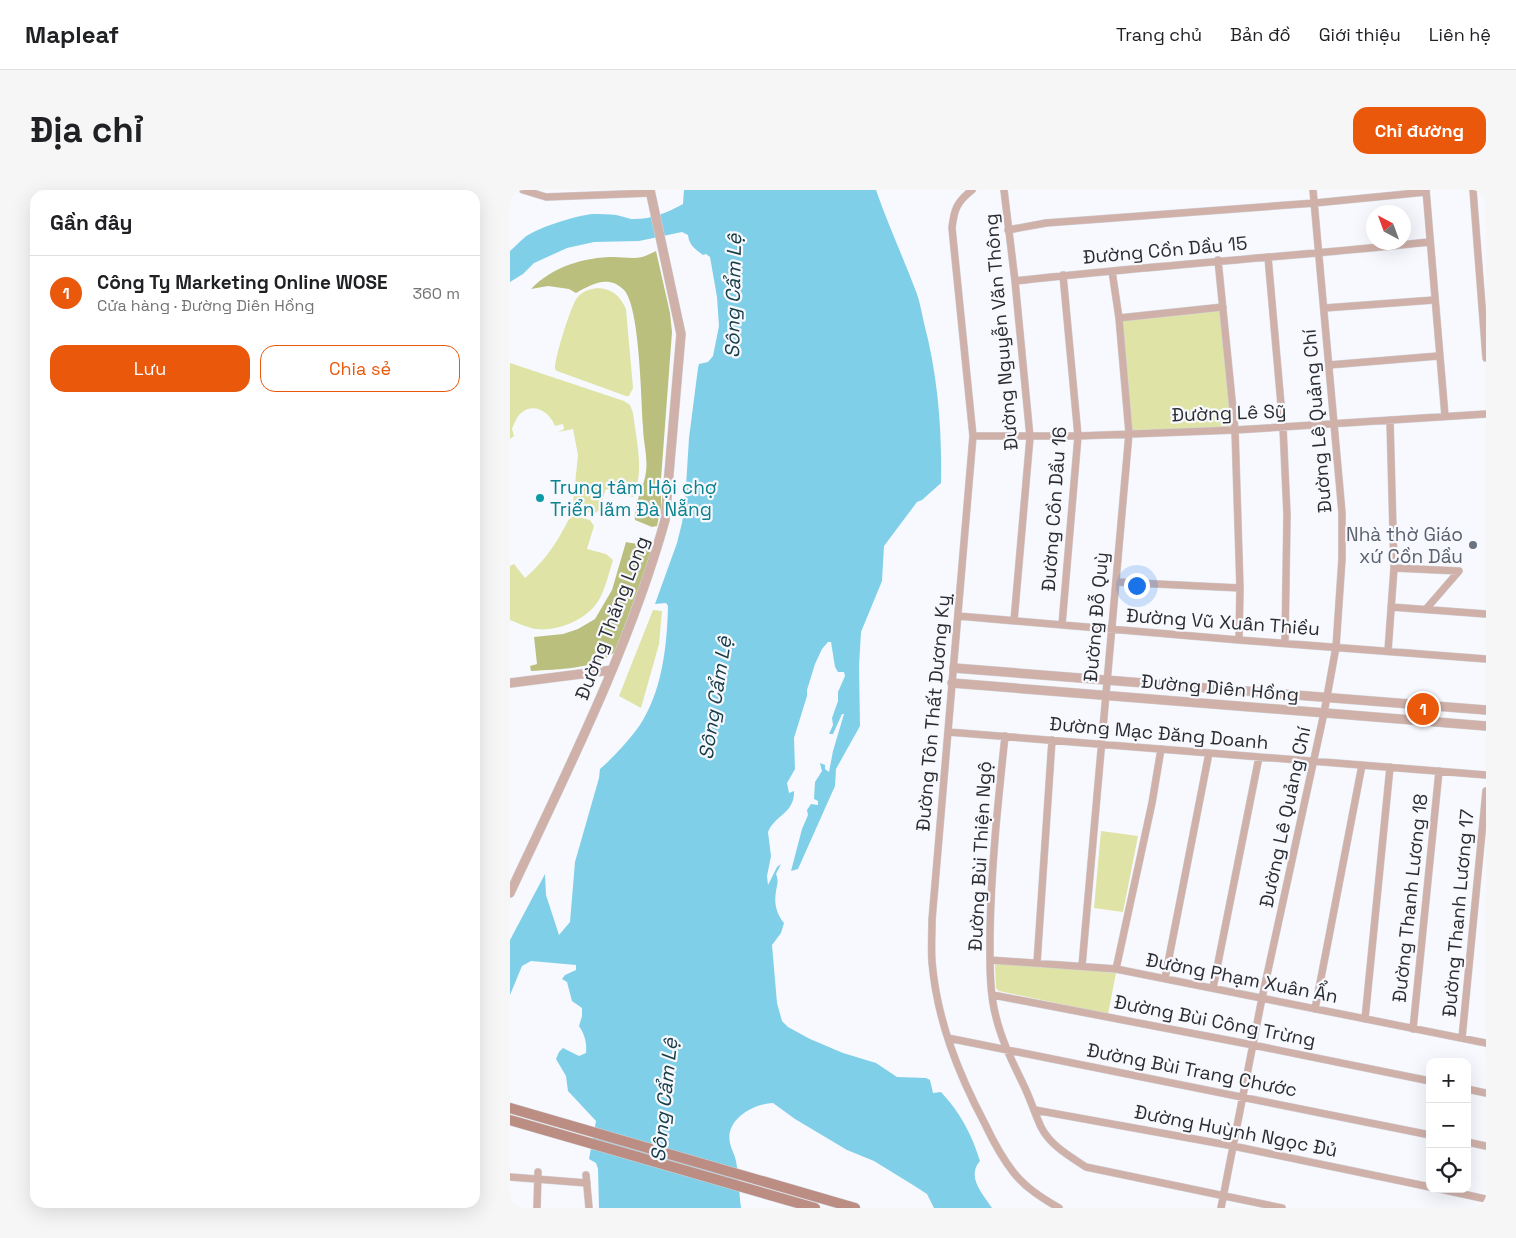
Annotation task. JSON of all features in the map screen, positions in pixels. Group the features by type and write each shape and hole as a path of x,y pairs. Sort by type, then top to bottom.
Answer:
{"main road":[{"path":"510,1108 855,1208"},
{"path":"510,1120 815,1208"}],"street":[{"path":"523,190 546,197 651,192"},
{"name":"Đường Tôn Thất Dương Kỵ","path":"972,190 960,200 954,213 952,228 973,436 932,920 932,953 938,1001 958,1071 998,1148 1014,1173 1036,1194 1058,1208"},
{"name":"Đường Nguyễn Văn Thông","path":"1004,190 1030,437 1014,622"},
{"name":"Đường Lê Quảng Chí","path":"1221,1208 1262,998 1314,762 1336,647 1342,559 1342,513 1313,190"},
{"path":"1473,190 1486,358"},
{"path":"1008,230 1046,222 1315,203 1426,191 1444,416"},
{"name":"Đường Thăng Long","path":"510,893 612,670 657,550 666,511 681,334 651,192"},
{"name":"Đường Cồn Dầu 15","path":"1015,281 1218,260 1318,254 1429,242"},
{"path":"1268,257 1283,427 1287,515 1285,643"},
{"path":"1218,260 1236,430 1240,588 1239,640"},
{"name":"Đường Đỗ Quỳ","path":"1082,966 1129,433 1119,318 1112,271"},
{"name":"Đường Cồn Dầu 16","path":"1062,625 1078,436 1063,275"},
{"path":"1324,308 1434,300"},
{"path":"1119,318 1223,308"},
{"path":"1329,365 1438,356"},
{"name":"Đường Lê Sỹ","path":"973,436 1078,436 1236,430 1486,414"},
{"path":"1388,651 1394,568 1390,420"},
{"path":"1394,568 1459,571 1426,609"},
{"path":"1116,582 1240,588"},
{"path":"1391,606 1486,614"},
{"name":"Đường Vũ Xuân Thiều","path":"958,616 1486,659"},
{"name":"Đường Diên Hồng","path":"954,668 1486,710"},
{"path":"510,683 612,670"},
{"name":"Đường Diên Hồng","path":"952,683 1486,726"},
{"name":"Đường Mạc Đăng Doanh","path":"948,732 1486,775"},
{"name":"Đường Bùi Thiện Ngộ","path":"1005,736 994,840 990,960 993,995 996,1017 1006,1050 1042,1128 1062,1151 1086,1167 1282,1208"},
{"path":"1037,963 1052,740"},
{"path":"1116,969 1152,803 1161,749"},
{"path":"1166,978 1209,753"},
{"path":"1213,988 1259,757"},
{"path":"1315,1009 1362,765"},
{"path":"1365,1019 1390,767"},
{"name":"Đường Thanh Lương 18","path":"1413,1029 1439,771"},
{"name":"Đường Thanh Lương 17","path":"1462,1038 1486,790"},
{"name":"Đường Phạm Xuân Ẩn","path":"990,960 1116,969 1486,1043"},
{"name":"Đường Bùi Công Trừng","path":"993,995 1426,1080"},
{"name":"Đường Bùi Trang Chước","path":"948,1038 1426,1134"},
{"path":"1471,1090 1486,1093"},
{"name":"Đường Huỳnh Ngọc Đủ","path":"1035,1110 1233,1146 1426,1186"},
{"path":"1471,1143 1486,1146"},
{"path":"586,1174 589,1208"},
{"path":"510,1177 538,1176 586,1183"},
{"path":"537,1208 538,1176"},
{"path":"1458,1193 1486,1199"}],"green space":[{"path":"656,251 670,313 672,332 661,479 661,507 657,526 652,527 635,520 636,508 645,478 646,461 637,334 629,300 624,290 618,285 606,282 594,284 576,293 569,289 548,286 531,289 539,281 559,269 580,261 603,257 639,258"},
{"path":"598,288 615,294 626,309 633,388 629,396 555,369 560,344 574,303 584,292"},
{"path":"1223,307 1235,430 1129,433 1119,318"},
{"path":"510,363 624,401 630,405 633,413 639,466 637,487 633,497 606,489 599,510 594,514 576,509 573,504 578,455 573,429 558,432 564,429 563,424 555,426 549,416 540,410 530,408 520,414 512,429 514,436 510,439"},
{"path":"575,516 590,520 594,526 587,549 606,554 613,560 600,598 589,612 564,626 545,629 533,628 510,620 510,566 514,564 525,578 555,544 569,519"},
{"path":"626,542 644,545 652,552 615,652 596,662 575,668 531,671 530,666 537,664 534,637 563,634 578,629 595,619 612,590"},
{"path":"653,610 662,611 659,644 641,708 619,696"},
{"path":"1101,831 1138,836 1123,912 1094,908"},
{"path":"999,962 1116,973 1108,1014 999,991 996,988 995,965"}],"water":[{"name":"Sông Cẩm Lệ","path":"684,190 876,190 918,297 936,383 941,443 941,483 922,500 917,502 884,546 882,581 861,632 859,666 860,726 836,769 835,786 798,869 791,871 802,829 808,815 807,810 811,804 818,805 818,801 814,799 815,782 822,771 820,763 825,765 825,769 829,772 844,714 842,714 833,734 829,734 833,725 832,718 838,701 838,692 845,676 844,672 838,672 835,667 831,642 828,642 822,649 815,664 794,738 795,769 787,783 789,793 794,791 793,798 788,809 771,826 768,832 771,856 767,876 768,885 777,867 781,864 776,874 778,881 775,900 777,912 784,923 781,933 772,945 777,1003 782,1021 788,1027 810,1039 843,1053 876,1063 897,1077 926,1078 930,1080 933,1093 941,1092 960,1116 969,1133 980,1161 976,1167 975,1179 992,1208 934,1208 927,1194 874,1161 847,1150 795,1119 773,1103 757,1106 749,1110 736,1120 732,1127 730,1143 736,1161 741,1208 599,1208 598,1169 596,1163 589,1159 596,1121 568,1091 566,1076 556,1059 563,1048 579,1056 586,1053 585,1039 579,1026 582,1008 572,1001 567,982 562,979 565,975 576,970 576,965 531,961 522,966 510,995 510,940 545,874 546,895 559,935 570,922 575,862 600,769 623,746 639,726 650,707 655,693 663,664 668,606 666,603 655,604 677,543 682,523 689,438 698,368 699,364 708,362 713,356 719,326 717,297 710,257 706,254 703,255 695,249 688,235 682,232 639,241 594,242 567,248 534,263 523,274 510,282 510,251 524,238 537,230 577,217 604,214 638,219 658,215 683,204"}],"place":[{"name":"Trung tâm Hội chợ Triển lãm Đà Nẵng","path":"540,498"},
{"name":"Nhà thờ Giáo xứ Cồn Dầu","path":"1473,545"},
{"name":"Công Ty Marketing Online WOSE","path":"1423,709"}]}
